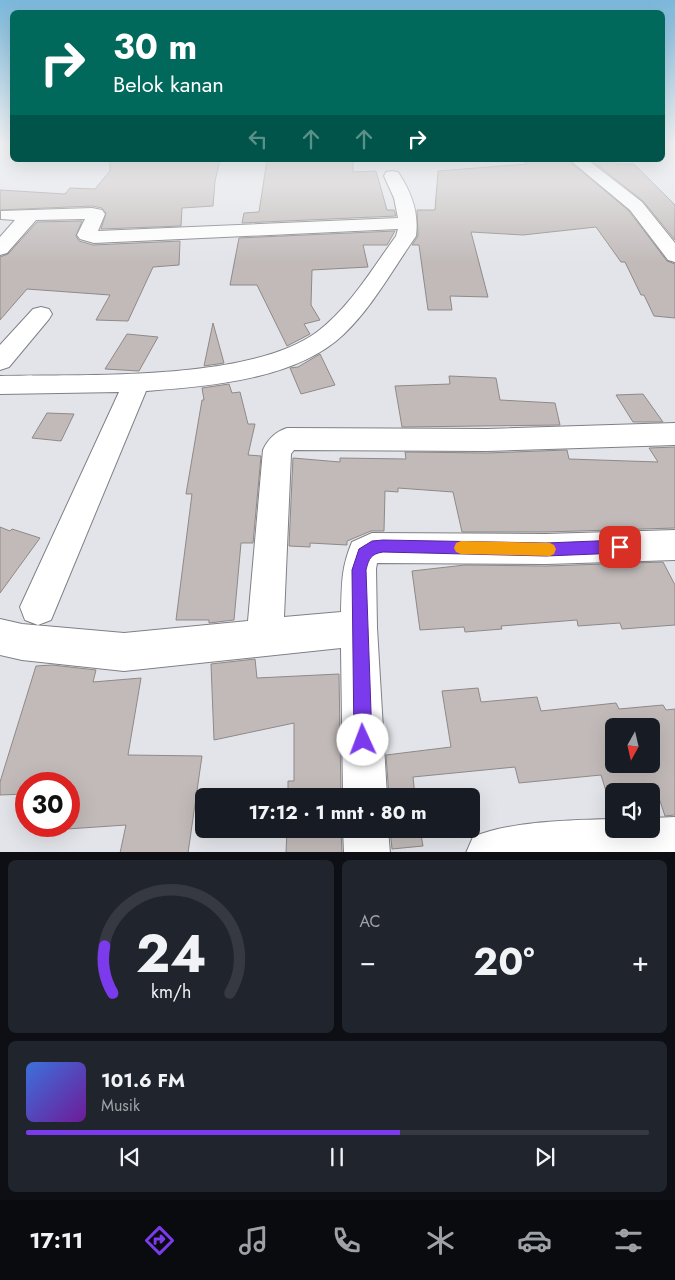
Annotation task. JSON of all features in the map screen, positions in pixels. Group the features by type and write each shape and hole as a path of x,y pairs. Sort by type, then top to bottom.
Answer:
{"street":[{"path":"0,384 136,384 237,373 293,356 324,338 352,311 406,236 409,223 401,191 397,184"},
{"path":"611,184 636,206 675,256"},
{"path":"7,214 96,214 86,235 94,237 409,223"},
{"path":"0,249 30,215"},
{"path":"0,361 40,314"},
{"path":"38,607 136,384"},
{"path":"265,638 277,450 287,439 487,440 675,434"},
{"path":"365,788 359,628 359,570 364,553 372,548 546,549 675,545"},
{"path":"0,637 22,642 124,652 359,628"},
{"path":"366,838 367,852"},
{"path":"489,852 573,843 675,840"}],"building":[{"path":"99,184 215,184 213,206 182,208 181,226 101,229 106,213 102,208 92,206 0,210 0,190 65,194 70,188 95,189"},
{"path":"263,184 380,184 387,210 394,210 396,216 242,223 244,213 259,212"},
{"path":"437,184 596,184 629,211 667,261 675,264 675,318 654,316 644,295 641,295 625,262 621,262 596,227 523,235 471,232 488,297 450,296 452,310 428,310 419,245 412,245 418,236 417,210 435,210"},
{"path":"621,184 654,184 675,205 675,240 643,201"},
{"path":"82,221 76,236 79,241 93,245 180,241 179,265 153,267 128,321 96,320 110,295 27,289 0,320 0,257 8,254 37,222"},
{"path":"395,231 387,245 363,245 368,267 312,270 311,305 320,320 304,324 310,334 287,346 257,285 230,285 239,238"},
{"path":"213,323 224,363 204,366"},
{"path":"127,334 158,337 139,371 105,369"},
{"path":"320,354 335,385 301,394 290,368 298,367"},
{"path":"449,376 496,378 500,400 555,403 560,425 402,427 395,386 450,384"},
{"path":"229,384 232,393 240,392 248,424 255,424 248,455 261,456 253,543 241,543 234,620 209,623 209,620 176,620 192,494 186,494 202,400 204,400 202,388"},
{"path":"643,394 663,422 633,422 616,395"},
{"path":"47,413 74,414 61,441 32,438"},
{"path":"675,447 675,528 546,532 462,532 453,492 398,488 398,492 385,491 384,531 371,531 347,541 347,545 310,543 310,547 289,546 293,458 340,462 340,458 406,459 405,452 487,453 567,450 569,459 658,462 649,448"},
{"path":"0,527 40,538 0,593"},
{"path":"663,562 675,585 675,625 622,629 620,623 578,626 577,620 501,626 502,629 465,632 464,627 420,630 412,571 465,565 546,566"},
{"path":"255,659 257,678 339,674 341,788 288,788 288,781 294,781 294,723 214,740 211,664"},
{"path":"52,665 96,670 93,682 141,678 128,755 202,756 197,788 195,788 195,804 188,852 120,852 126,825 80,828 80,772 15,772 15,794 0,795 0,782 36,666"},
{"path":"478,688 481,702 537,697 541,711 616,703 619,709 663,705 666,710 675,709 675,815 665,816 660,801 660,783 605,783 605,788 601,775 519,783 515,767 413,777 414,788 388,788 386,755 451,747 442,691"},
{"path":"287,838 341,838 342,852 286,852"},
{"path":"391,838 422,838 423,846 392,849"}],"slow traffic":[{"path":"461,548 550,549"}],"route":[{"path":"363,740 359,570 364,553 372,548 383,546 546,549 620,547"}]}
